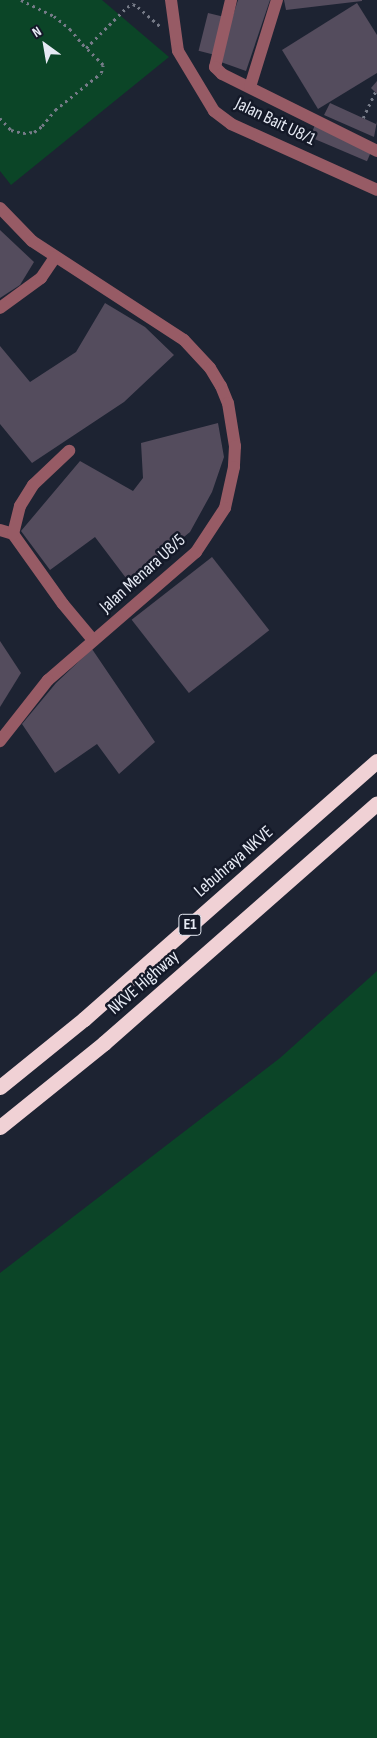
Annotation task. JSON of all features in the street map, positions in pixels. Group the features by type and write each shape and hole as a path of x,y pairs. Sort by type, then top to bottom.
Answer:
{"highway":[{"name":"Lebuhraya NKVE","path":"0,1087 84,1019 377,761"},
{"name":"NKVE Highway","path":"0,1127 104,1043 377,803"}],"street":[{"name":"Jalan Bait U8/1","path":"170,0 174,37 185,65 207,101 231,124 377,190"},
{"path":"231,0 215,67 250,87 377,151"},
{"path":"250,87 277,0"},
{"name":"Jalan Menara U8/5","path":"0,208 32,242 184,340 210,368 221,386 233,427 234,467 231,488 216,526 184,565 48,680 0,741"},
{"path":"0,308 41,278 55,257"},
{"path":"13,534 20,506 33,485 69,451"},
{"path":"0,530 13,534 62,604 93,640"}],"path":[{"path":"0,118 11,130 34,132 55,110 101,73 103,65 70,29 54,16 21,0"},
{"path":"86,48 133,4 174,37"},
{"path":"363,118 375,92"}],"green space":[{"path":"0,0 102,0 169,57 11,185 0,171"},
{"path":"377,971 377,1738 0,1738 0,1273 280,1058"}],"building":[{"path":"238,0 270,0 246,71 218,61"},
{"path":"284,0 362,0 362,1 286,10"},
{"path":"357,3 377,35 377,73 318,109 282,50"},
{"path":"208,13 224,17 214,55 199,51"},
{"path":"377,81 377,94 371,88"},
{"path":"330,103 376,124 377,121 374,137 324,115"},
{"path":"315,125 372,149 367,161 310,137"},
{"path":"0,230 34,262 20,285 0,298"},
{"path":"105,303 145,327 174,355 124,402 32,463 0,424 0,346 30,382 76,352"},
{"path":"218,423 224,457 212,492 190,532 129,582 95,537 50,570 21,531 80,461 133,491 143,478 141,443"},
{"path":"212,557 269,630 189,693 132,620"},
{"path":"0,641 21,673 0,707"},
{"path":"92,649 155,742 119,774 97,744 55,773 22,724 56,683"}]}
